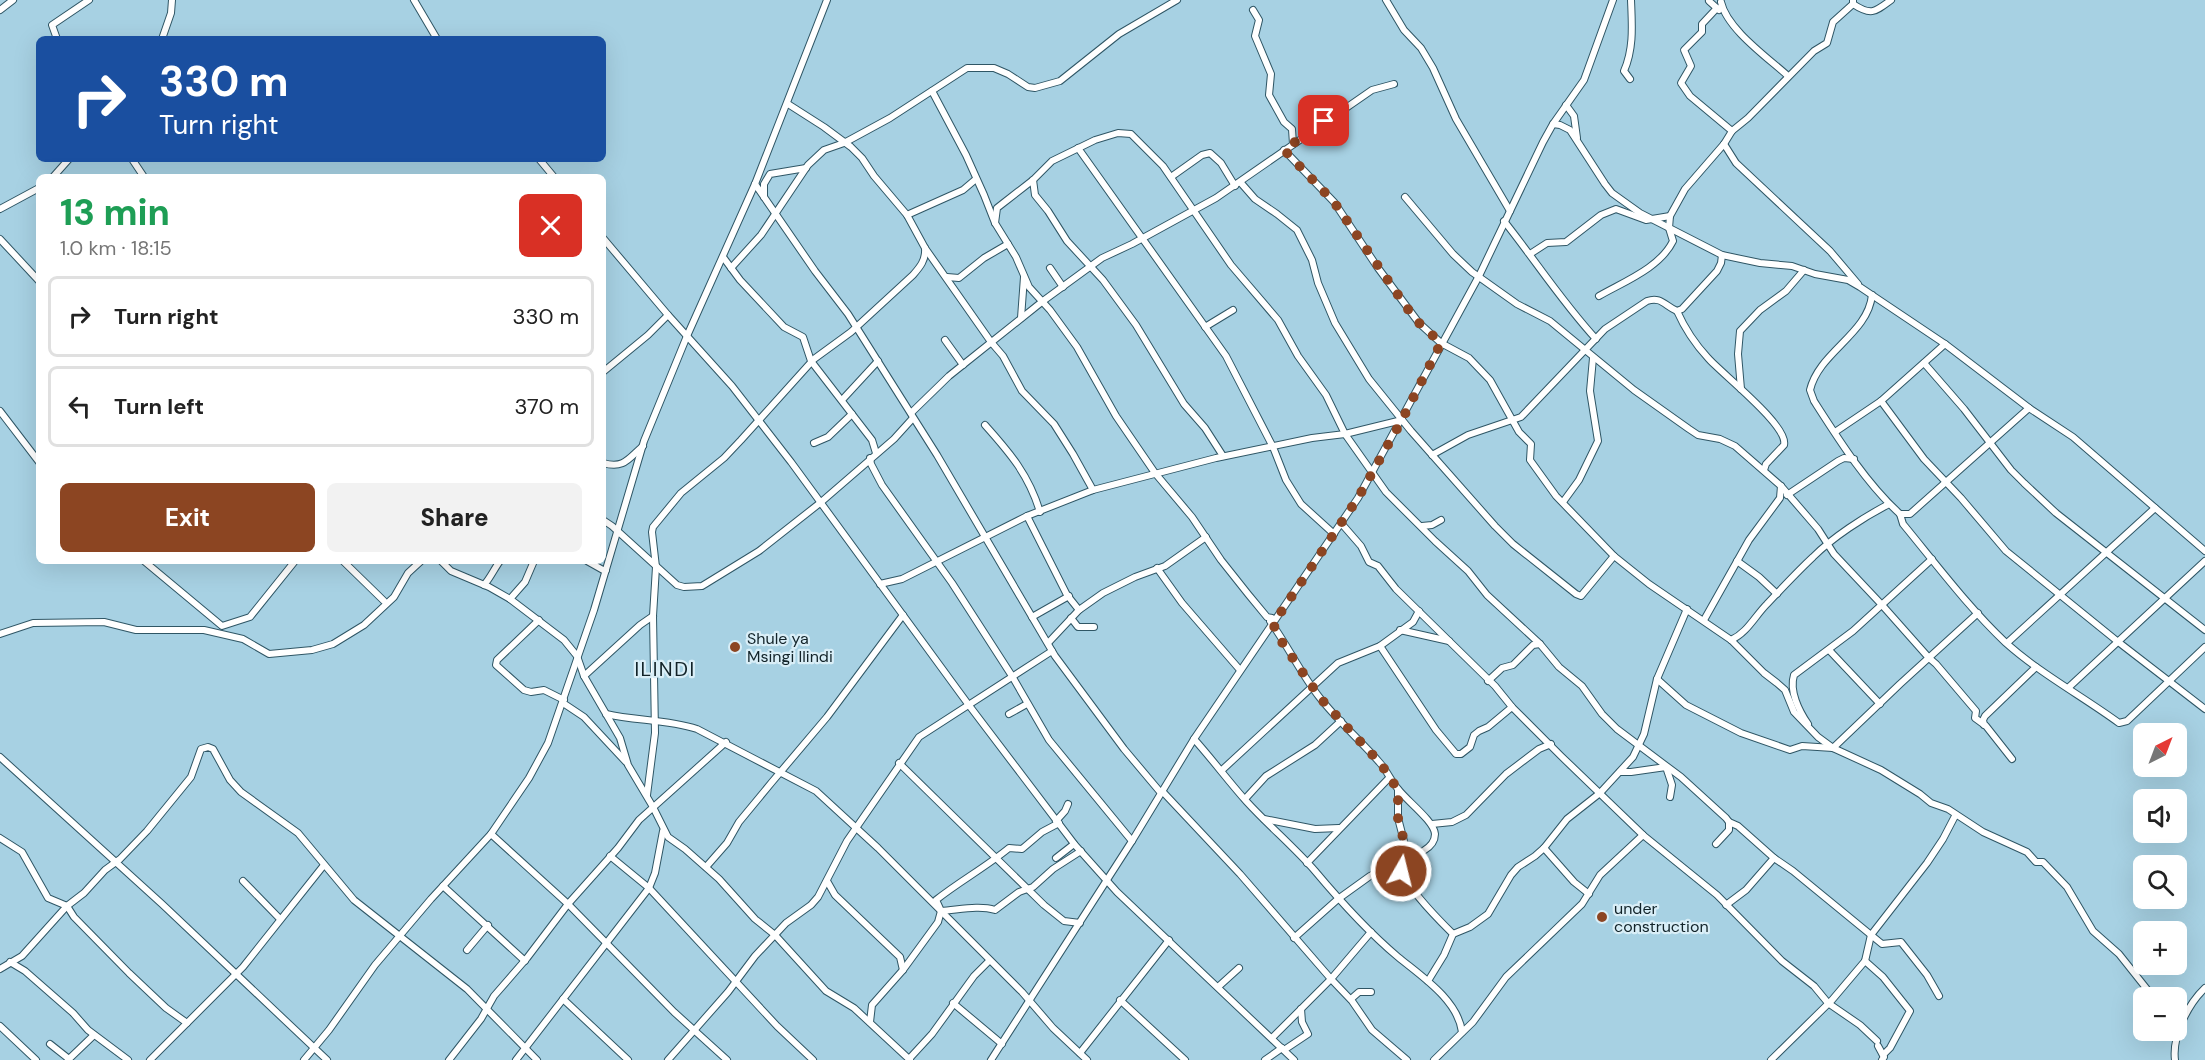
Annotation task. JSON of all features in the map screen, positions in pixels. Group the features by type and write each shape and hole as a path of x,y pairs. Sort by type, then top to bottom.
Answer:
{"street":[{"path":"0,10 13,0"},
{"path":"56,36 52,25 89,0"},
{"path":"163,36 171,13 172,0"},
{"path":"414,0 435,36"},
{"path":"304,1060 338,1018 369,972 491,834 540,760 564,701 594,610 643,445 687,336 755,184 827,0"},
{"path":"731,268 761,235 806,168 824,150 890,118 960,72 973,67 1002,70 1028,87 1040,88 1051,84 1066,77 1119,34 1177,0"},
{"path":"1386,0 1404,30 1421,48 1433,68 1456,119 1510,211"},
{"path":"995,1059 1002,1044 1132,841 1194,739 1334,534 1373,472 1479,276 1553,124 1584,80 1613,0"},
{"path":"1630,79 1624,71 1629,58 1633,31 1631,0"},
{"path":"1599,296 1653,266 1673,241 1669,228 1670,216 1685,189 1724,144 1732,131 1767,100 1814,51 1827,43 1833,22 1853,2 1870,12 1891,0"},
{"path":"1707,1 1720,3"},
{"path":"1720,3 1736,28 1788,76"},
{"path":"1720,3 1701,26 1702,32 1684,50 1691,66 1681,83 1690,96 1732,131"},
{"path":"1253,10 1259,20 1255,36 1271,74 1269,95 1284,122 1292,129 1293,144"},
{"path":"606,522 681,587 702,586 759,551 820,503 894,439 933,389 1090,266 1108,254 1142,239 1193,211 1238,184 1372,90 1394,84"},
{"path":"932,91 976,179 995,223 1029,287 1043,301 1077,347 1116,416 1130,433 1155,473 1192,517 1255,603 1267,617 1272,618 1270,621 1283,644 1321,699 1381,764 1398,790 1432,824 1435,835 1431,844 1419,853 1370,876 1338,899 1294,938"},
{"path":"788,104 807,115 862,158 907,215 926,248 1003,356 1029,400 1054,424 1093,490"},
{"path":"1566,105 1574,116 1577,139"},
{"path":"1553,124 1565,127 1577,139 1612,193 1640,213 1722,255 1760,263 1792,266 1848,280 1860,287 1945,344 2029,408 2073,437 2205,551"},
{"path":"995,223 997,208 1033,180 1052,161 1078,148 1118,133 1131,134 1171,177 1231,265 1278,320 1298,356 1326,395 1345,434 1386,492 1468,571 1493,600 1540,644 1559,667 1582,686 1602,714 1638,746 1681,777 1729,822 1738,826 1774,858 1882,944 1901,942 1927,975 1939,996"},
{"path":"1724,144 1736,163 1830,251 1860,287"},
{"path":"1078,148 1226,356 1273,447 1286,480 1301,504 1334,534"},
{"path":"1284,150 1334,202 1419,323 1441,343 1458,351 1481,369 1490,380 1519,432 1531,444 1530,460 1563,502 1614,556 1649,584 1731,640 1785,690 1794,712 1807,728 1833,748 1881,770 1931,803 1948,809 1955,816 1996,839 2027,852 2036,862 2043,862 2067,887 2093,931 2119,954 2145,987"},
{"path":"1171,177 1202,155 1210,153 1238,184 1297,230 1312,260 1318,283 1335,323 1369,379 1432,455 1494,526 1513,544 1581,596 1614,556"},
{"path":"56,174 66,162"},
{"path":"542,162 552,174"},
{"path":"764,200 764,184 770,174 806,168"},
{"path":"907,215 963,189 976,179"},
{"path":"1033,180 1035,195 1067,241 1090,266 1136,325 1184,404 1205,428 1222,456"},
{"path":"755,184 814,271 838,300 878,361 986,536 1052,651 1124,749 1239,874 1330,979 1351,999 1372,1030 1407,1060"},
{"path":"0,209 36,190"},
{"path":"1405,197 1453,254 1472,272 1503,295 1550,321 1634,390 1698,435 1727,442 1764,470 1789,494 1845,567 1935,662 1975,709 1977,713 1975,718 1984,725 2012,759"},
{"path":"1530,254 1547,243 1566,242 1601,215 1616,208 1640,219 1670,216"},
{"path":"1504,221 1564,302 1596,339"},
{"path":"0,239 36,278"},
{"path":"606,242 668,315 723,375 759,421 1074,844 1107,880 1294,1060"},
{"path":"947,277 959,278 965,275 984,258 1008,244"},
{"path":"647,796 654,749 655,720 653,616 656,567 652,532 655,524 681,493 724,458 811,361 855,328 921,266 926,255 926,248"},
{"path":"1677,311 1682,309 1717,271 1722,255"},
{"path":"723,257 784,327 803,338 811,361 872,440 876,453"},
{"path":"921,266 933,264 940,268"},
{"path":"1050,268 1063,287"},
{"path":"1741,389 1738,354 1740,331 1760,310 1786,291 1804,270"},
{"path":"1021,318 1024,277"},
{"path":"1872,295 1866,315 1836,349 1811,385 1811,395 1854,459 1889,504 1900,514 1903,524 1978,614 2036,668 2122,724 2205,647"},
{"path":"1432,455 1468,435 1521,417 1614,321 1654,299 1677,311 1688,334 1708,358 1768,416 1785,437 1784,445 1766,464 1764,470"},
{"path":"1205,327 1233,310"},
{"path":"606,369 648,335 668,315"},
{"path":"945,340 963,365"},
{"path":"1835,432 1881,401 1945,344"},
{"path":"1563,502 1579,480 1598,441 1590,391 1593,358"},
{"path":"842,400 878,361"},
{"path":"1924,363 1964,409 2011,470 2048,506 2205,630"},
{"path":"1881,401 1924,459 1995,536 2000,545 2059,595 2205,709"},
{"path":"1900,514 1910,514 2029,408"},
{"path":"0,411 36,458"},
{"path":"814,443 828,437 852,414"},
{"path":"880,584 902,579 1027,516 1093,490 1222,456 1312,438 1345,434 1402,420"},
{"path":"986,425 1027,477 1040,512"},
{"path":"606,464 612,466 621,464 643,445"},
{"path":"870,458 882,485 952,583 1063,758 1132,841"},
{"path":"1704,620 1761,522 1780,498 1838,461 1844,458 1854,459"},
{"path":"1780,498 1781,486"},
{"path":"1731,640 1741,633 1827,544 1889,504"},
{"path":"2007,643 2155,508"},
{"path":"1027,516 1069,596 1079,610"},
{"path":"1422,526 1432,525 1441,520"},
{"path":"1341,523 1361,546 1369,562 1378,566 1396,589 1600,793 1643,835 1700,879 1782,961 1814,986 1828,1003 1860,1025 1878,1044 1882,1057"},
{"path":"1048,643 1079,610 1103,594 1165,566 1206,537"},
{"path":"1833,748 1832,742 1814,730 1800,712 1793,681 1796,672 1829,650 1932,559"},
{"path":"1737,561 1777,594"},
{"path":"2068,688 2205,561"},
{"path":"148,564 222,626 250,617 293,564"},
{"path":"346,564 384,601"},
{"path":"0,634 33,623 104,622 136,630 204,630 247,641 269,654 312,650 333,644 364,625 394,597 408,573 418,564"},
{"path":"444,564 451,571 510,599 561,637 577,656 584,676 620,738 628,765"},
{"path":"484,585 494,574 498,564"},
{"path":"510,599 525,582 533,564"},
{"path":"592,564 606,570"},
{"path":"1157,568 1182,603 1240,670"},
{"path":"1032,616 1069,596"},
{"path":"1428,981 1441,961 1453,934 1470,927 1488,914 1518,867 1544,848 1567,819 1600,793 1620,772 1638,746 1657,678 1687,609"},
{"path":"1222,770 1343,660 1380,645 1415,620 1419,611"},
{"path":"1657,678 1686,705 1741,733 1790,750 1802,746 1833,748 1978,614"},
{"path":"706,867 727,843 739,822 827,717 903,615"},
{"path":"584,676 653,616"},
{"path":"1071,618 1078,627 1094,627"},
{"path":"539,620 497,660 496,665 524,690 531,692 544,690 564,701 584,717 628,765 668,837 706,867 755,919 775,935 826,991 844,1001 870,1022 909,1060 932,1034 952,1003 989,961"},
{"path":"1400,630 1450,641"},
{"path":"1488,681 1502,669 1513,665 1533,645 1540,644"},
{"path":"1380,645 1436,730 1456,754 1467,750 1479,731 1512,706"},
{"path":"1829,650 1880,704"},
{"path":"668,1060 775,935 789,920 811,905 827,881 839,854 856,827 919,737 1052,651"},
{"path":"1984,725 1985,716 2036,668"},
{"path":"1009,714 1027,704"},
{"path":"605,714 688,726 726,742 744,754 813,788 941,911 1022,992 1053,1028 1087,1060"},
{"path":"1245,799 1266,776 1315,745 1341,721"},
{"path":"1194,739 1245,799 1307,863 1338,899 1371,932 1428,981 1452,1007 1461,1020 1462,1032"},
{"path":"449,1060 488,1008 494,996 639,820 726,742"},
{"path":"1432,824 1452,822 1466,815 1506,774 1539,749 1551,744"},
{"path":"0,969 22,956 67,906 84,893 105,870 145,834 191,777 201,749 208,747 213,749 230,780 241,792 298,833 354,900 488,1008 537,1060"},
{"path":"0,757 162,904 327,1060"},
{"path":"899,763 1027,890 1064,921 1080,923"},
{"path":"1620,772 1666,767"},
{"path":"1666,767 1672,785 1670,797"},
{"path":"1307,863 1389,778"},
{"path":"1398,790 1398,818 1406,849 1401,871 1406,880 1453,934"},
{"path":"870,1022 872,1005 903,970 938,922 941,911 936,900 1009,848 1026,847 1042,832 1058,822 1068,804"},
{"path":"1771,1060 1828,1003 1865,961 1871,935 1927,862 1955,816"},
{"path":"1263,819 1315,829 1339,828"},
{"path":"1716,844 1729,830 1729,822"},
{"path":"516,1060 649,888 655,873 663,830"},
{"path":"491,834 568,904 693,1031 727,1060"},
{"path":"1434,1060 1473,1022 1506,977 1575,912 1600,875 1643,835"},
{"path":"0,838 22,852 48,898 67,906 74,917 129,973 166,1008 186,1023"},
{"path":"1056,858 1074,844"},
{"path":"1544,848 1574,882 1589,894"},
{"path":"941,911 975,909 983,906 995,910 1019,892 1035,886 1053,869 1081,851"},
{"path":"610,856 649,888 813,1060"},
{"path":"1726,904 1746,890 1774,858"},
{"path":"150,1060 235,975 324,865"},
{"path":"243,881 280,919"},
{"path":"827,881 835,895 900,957 903,970"},
{"path":"443,886 525,961"},
{"path":"466,950 488,925"},
{"path":"1272,1038 1330,979 1371,932"},
{"path":"1080,1053 1169,940"},
{"path":"1865,961 1883,977 1910,1011 1890,1048 1882,1057"},
{"path":"10,962 25,971 94,1035 128,1060"},
{"path":"1218,987 1239,968"},
{"path":"2187,1014 2205,988"},
{"path":"1351,999 1359,992 1371,992"},
{"path":"563,999 628,1060"},
{"path":"1120,1000 1185,1060"},
{"path":"952,1003 1002,1044"},
{"path":"1265,1060 1308,1034 1301,1019 1301,1008"},
{"path":"0,1026 36,1060"},
{"path":"50,1044 68,1059 94,1035"},
{"path":"2174,1041 2175,1060"}],"place":[{"name":"Shule ya Msingi Ilindi","path":"735,647"},
{"name":"under construction","path":"1602,917"}],"district":[{"name":"ILINDI","path":"665,669"}],"route":[{"path":"1324,121 1284,150 1334,202 1407,308 1419,323 1441,343 1402,420 1358,498 1273,624 1283,644 1321,699 1381,764 1398,790 1398,818 1406,849 1400,861 1401,871"}]}
